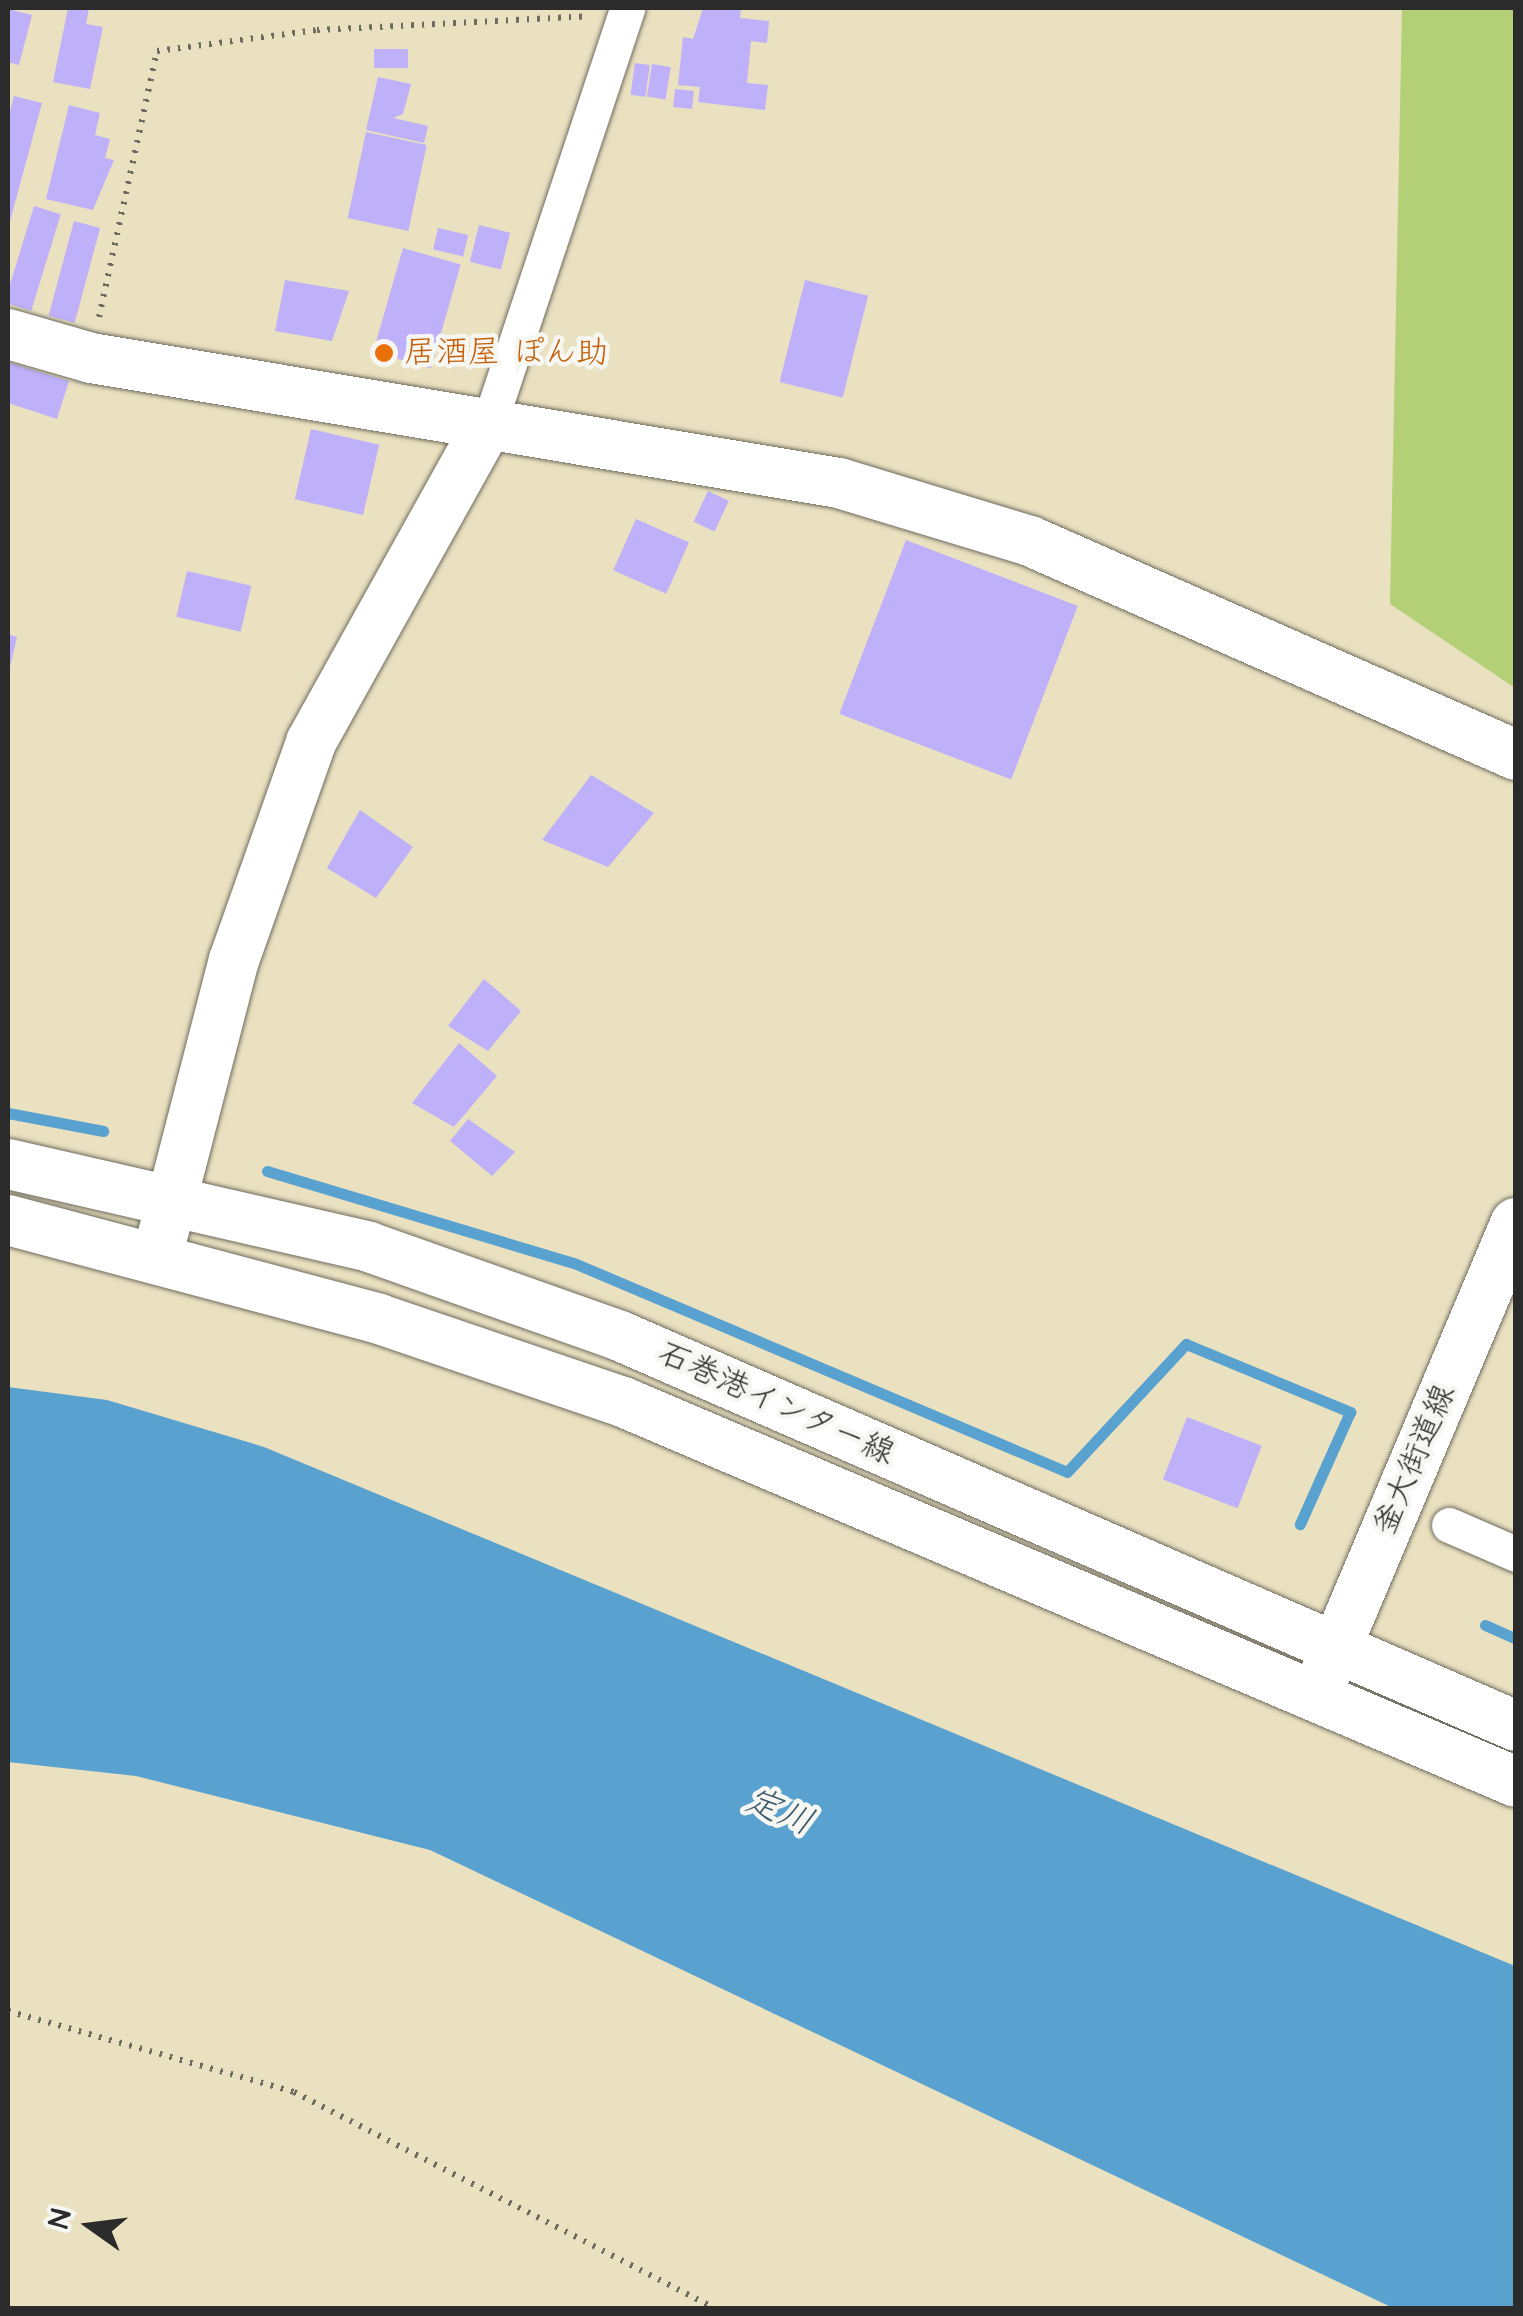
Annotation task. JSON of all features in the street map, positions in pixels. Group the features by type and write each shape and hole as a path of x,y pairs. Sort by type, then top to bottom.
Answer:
{"main road":[{"path":"8,334 91,358 490,421 840,483 1030,540 1516,755"},
{"path":"157,1259 234,960 311,742 490,421"},
{"name":"石巻港インター線","path":"8,1164 369,1248 620,1336 1516,1726"},
{"name":"石巻港インター線","path":"8,1220 379,1319 623,1402 1516,1782"},
{"name":"釜大街道線","path":"1316,1698 1516,1222"}],"street":[{"path":"490,421 626,11"},
{"path":"1450,1525 1516,1554"}],"path":[{"path":"91,358 157,50 317,30 626,11"},
{"path":"8,2011 294,2092 715,2308"}],"green space":[{"path":"1402,8 1515,8 1515,688 1390,604"}],"water":[{"name":"定川","path":"8,1387 107,1400 264,1447 1515,1966 1515,2308 1393,2308 430,1850 136,1776 8,1762"}],"building":[{"path":"68,8 89,8 86,24 103,27 90,89 53,82"},
{"path":"703,8 741,8 740,18 769,21 767,43 751,41 747,83 768,85 765,110 698,102 700,87 678,85 683,37 693,39"},
{"path":"8,9 32,15 19,65 8,62"},
{"path":"374,49 408,49 408,68 374,68"},
{"path":"635,63 650,65 645,97 631,95"},
{"path":"652,64 671,67 666,100 647,97"},
{"path":"378,77 411,84 403,114 393,118 428,126 424,143 366,130"},
{"path":"675,89 694,91 692,109 673,107"},
{"path":"14,96 42,103 9,225 8,118"},
{"path":"69,105 100,113 95,135 110,139 105,158 114,160 93,210 46,199"},
{"path":"366,132 427,145 408,231 348,218"},
{"path":"34,206 61,214 31,311 8,304 8,291"},
{"path":"74,221 100,228 75,323 49,316"},
{"path":"479,225 510,233 501,270 470,262"},
{"path":"438,228 468,235 463,256 433,249"},
{"path":"403,248 461,265 431,368 373,352"},
{"path":"285,280 349,291 332,341 275,331"},
{"path":"805,280 868,296 843,398 780,382"},
{"path":"8,362 69,381 57,419 8,403"},
{"path":"311,429 379,445 363,515 295,499"},
{"path":"708,491 729,501 714,532 694,522"},
{"path":"636,519 689,543 666,594 613,570"},
{"path":"906,540 1078,606 1011,780 839,714"},
{"path":"187,571 251,586 241,632 176,617"},
{"path":"8,634 17,637 9,671 8,671"},
{"path":"591,775 654,813 608,867 542,840"},
{"path":"360,810 413,847 376,898 327,868"},
{"path":"484,979 521,1011 488,1051 448,1026"},
{"path":"459,1043 497,1076 454,1127 412,1103"},
{"path":"468,1119 515,1152 492,1176 450,1141"},
{"path":"1187,1417 1262,1446 1238,1508 1163,1480"}],"waterway":[{"path":"8,1113 103,1131"},
{"path":"267,1171 574,1263 1067,1472 1186,1344 1350,1412 1300,1524"},
{"path":"1485,1625 1516,1639"}],"place":[{"name":"居酒屋 ぽん助","path":"384,353"}]}
